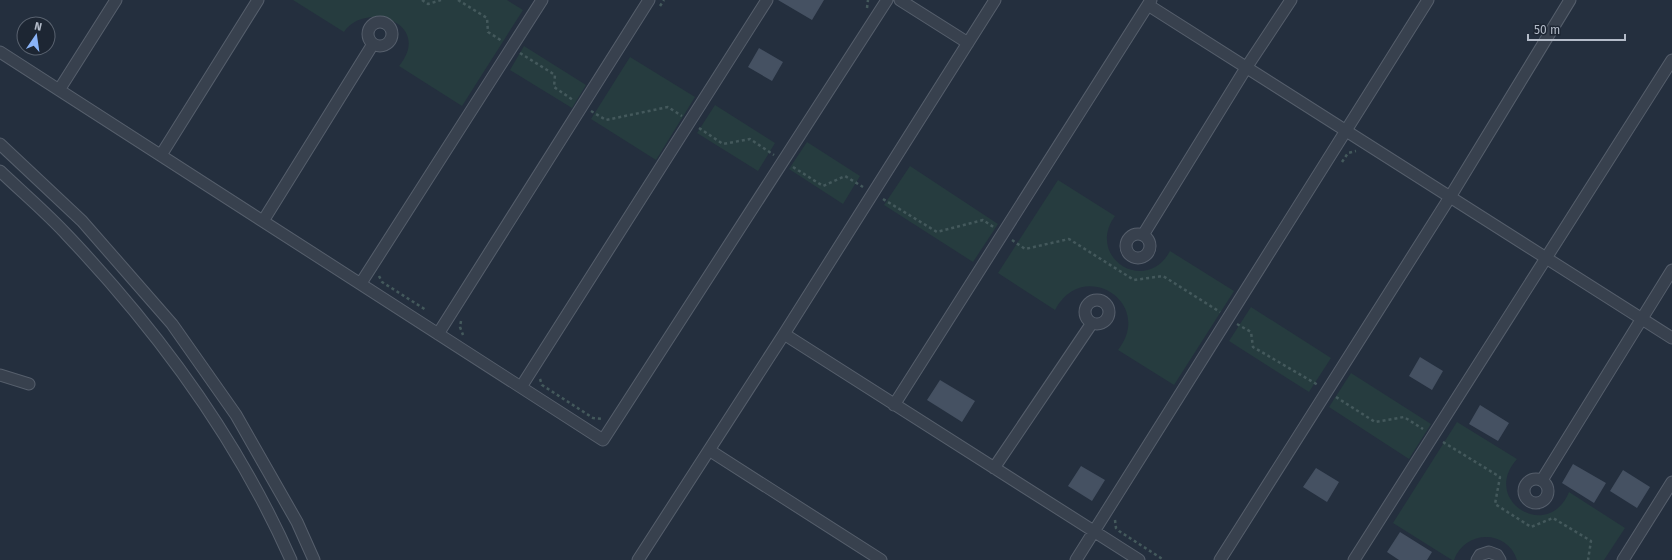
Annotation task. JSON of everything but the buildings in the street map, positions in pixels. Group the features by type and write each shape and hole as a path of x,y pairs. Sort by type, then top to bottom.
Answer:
{"street":[{"path":"59,90 116,0"},
{"path":"161,155 258,0"},
{"path":"361,283 515,50 542,0"},
{"path":"438,334 649,0"},
{"path":"521,387 767,0"},
{"path":"0,52 603,440 779,158 887,0"},
{"path":"900,0 968,43"},
{"path":"638,560 784,334 995,0"},
{"path":"1143,236 1246,68 1291,0"},
{"path":"1076,560 1428,0"},
{"path":"1220,560 1322,388 1450,197 1570,0"},
{"path":"894,405 1149,2 1246,68 1672,338"},
{"path":"263,221 373,44"},
{"path":"1354,560 1672,60"},
{"path":"0,144 82,221 172,324 236,415 297,522 314,560"},
{"path":"0,171 68,235 156,337 219,426 278,531 291,560"},
{"path":"1542,480 1672,270"},
{"path":"994,468 1092,323"},
{"path":"784,334 1139,560"},
{"path":"0,375 29,384"},
{"path":"709,450 881,560"},
{"path":"1623,560 1672,482"},
{"path":"1477,560 1480,555 1489,552 1497,555 1500,560"}],"path":[{"path":"422,0 428,4 441,0"},
{"path":"458,0 487,18 488,32 555,75 554,87 606,120 668,107 690,121"},
{"path":"660,7 664,0"},
{"path":"515,50 523,46"},
{"path":"514,59 515,50"},
{"path":"593,112 597,106"},
{"path":"693,133 698,127 723,144 750,139 823,186 845,176 937,232 982,220 1025,249 1069,239 1134,280 1163,276 1251,332 1253,347 1322,388 1375,422 1404,417 1500,477 1495,504 1531,527 1553,518 1591,541 1588,560"},
{"path":"1340,165 1348,153 1355,151 1360,152"},
{"path":"771,162 779,158"},
{"path":"380,271 379,276 382,282 432,315"},
{"path":"1234,331 1243,318"},
{"path":"462,319 460,328 464,337"},
{"path":"540,375 542,385 593,418 597,419 606,417"},
{"path":"1322,378 1322,388"},
{"path":"1117,515 1115,524 1119,531 1164,560"}],"green space":[{"path":"293,0 507,0 523,10 462,106 399,66 408,51 408,38 403,28 392,21 380,17 366,18 354,23 344,32"},
{"path":"524,46 586,85 572,108 510,70"},
{"path":"630,57 695,97 656,160 591,119"},
{"path":"715,105 775,143 758,171 697,133"},
{"path":"807,142 860,176 843,204 789,169"},
{"path":"910,166 998,224 973,262 884,205"},
{"path":"1058,180 1115,216 1108,231 1108,245 1113,257 1122,266 1134,271 1147,270 1160,264 1170,251 1234,291 1174,385 1118,350 1127,333 1128,316 1122,303 1111,292 1097,287 1082,287 1067,295 1055,310 998,273"},
{"path":"1251,307 1331,358 1309,392 1229,341"},
{"path":"1351,373 1431,424 1409,459 1329,407"},
{"path":"1457,422 1517,459 1508,474 1507,489 1512,501 1521,510 1534,515 1547,514 1559,507 1569,492 1625,528 1604,560 1517,560 1512,550 1504,543 1496,538 1486,537 1467,543 1459,550 1454,560 1452,560 1393,523"}]}
